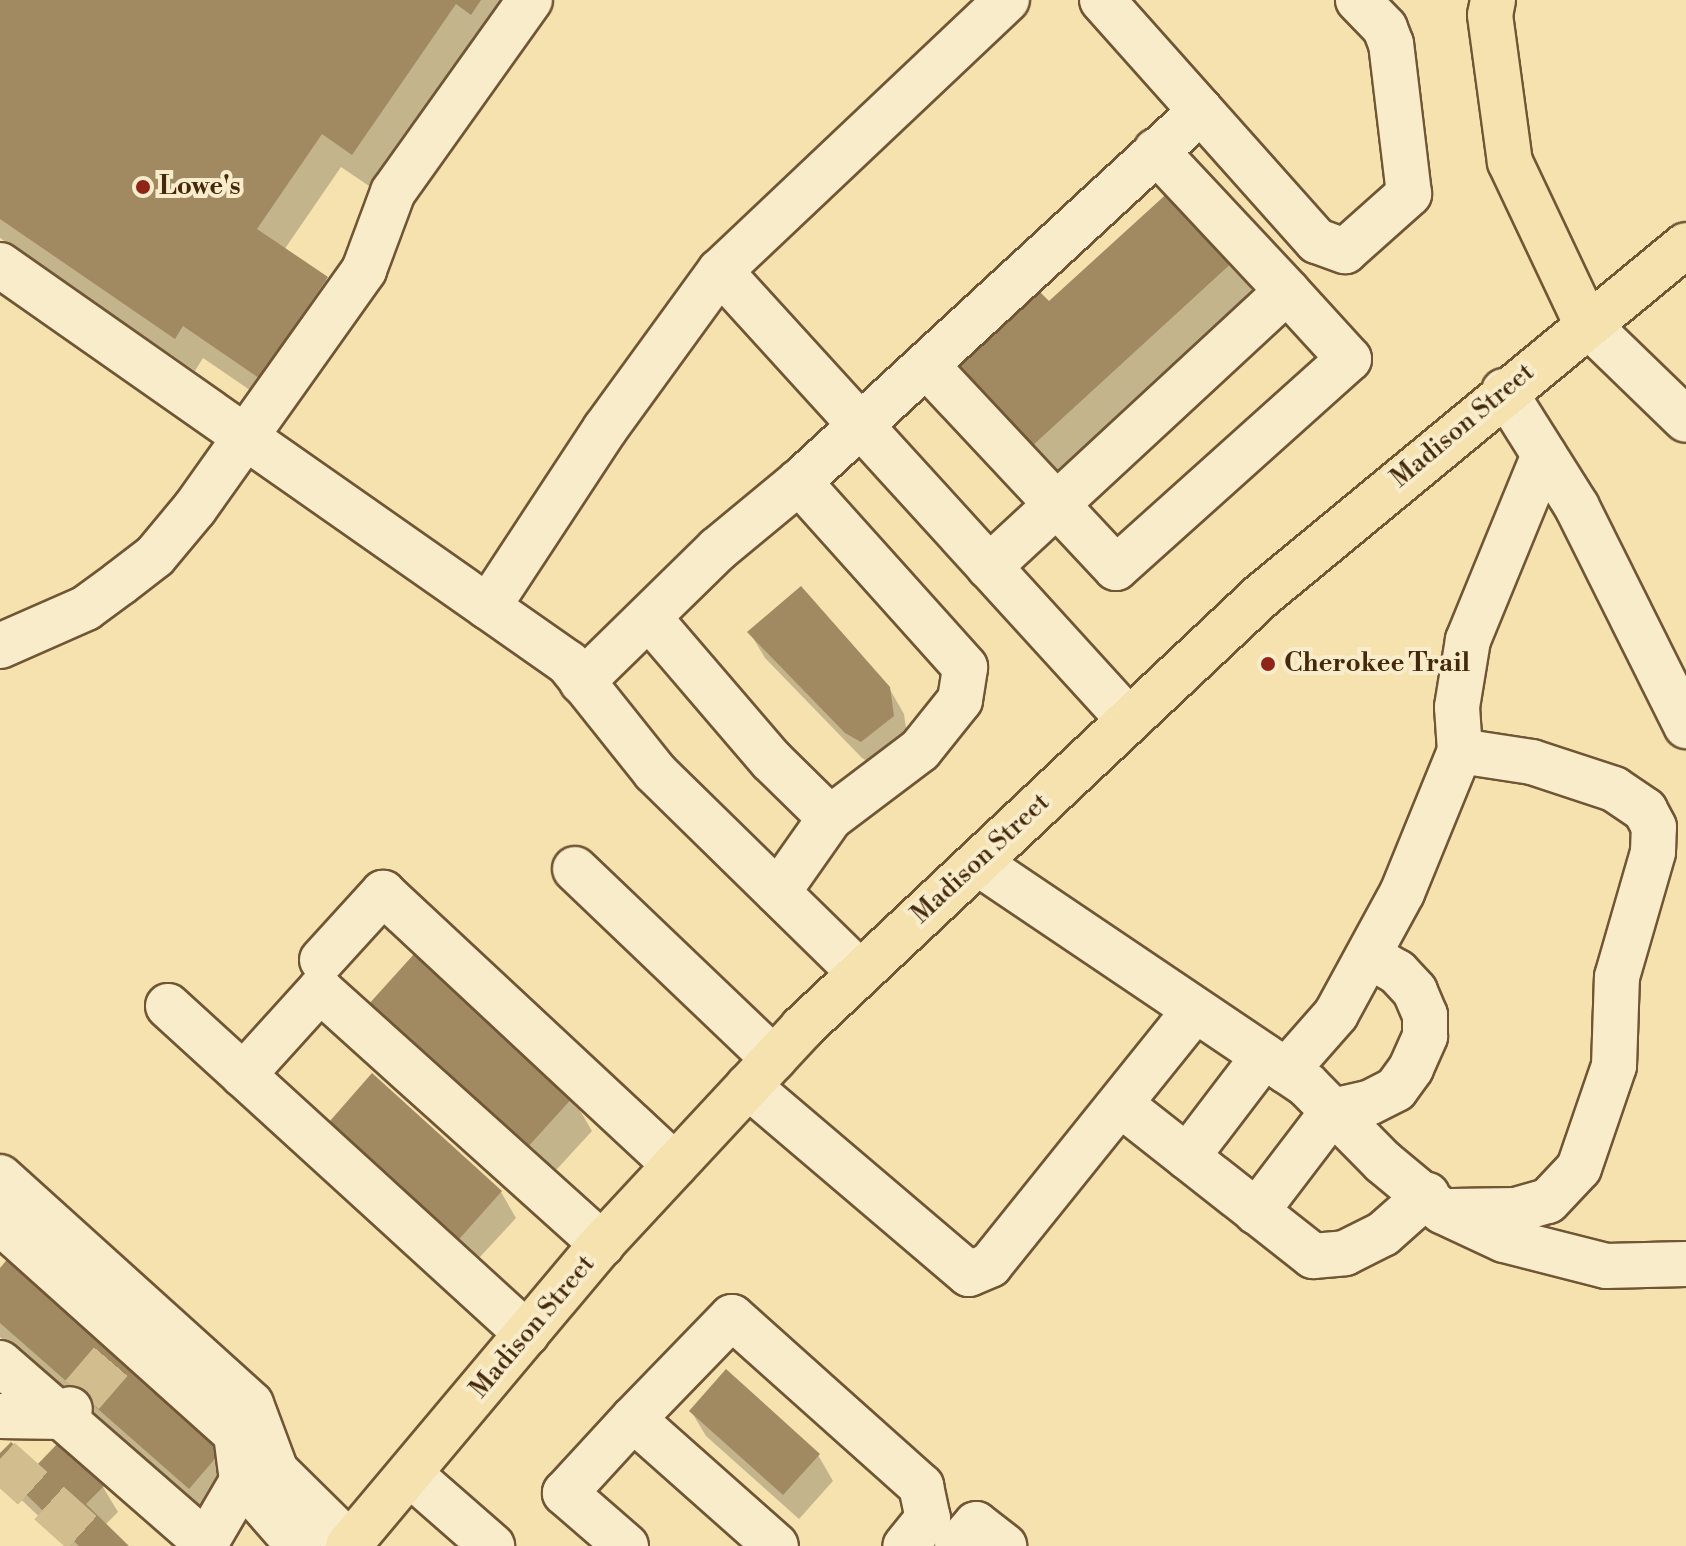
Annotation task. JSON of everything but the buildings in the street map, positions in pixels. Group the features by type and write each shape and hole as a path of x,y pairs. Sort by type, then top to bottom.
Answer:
{"main road":[{"path":"1487,5 1510,162 1586,323"},
{"name":"Madison Street","path":"349,1545 411,1475 602,1244 761,1073 860,973 1261,596 1586,323 1686,245"}],"street":[{"path":"0,646 86,608 155,556 245,437 364,270 393,192 530,0"},
{"path":"488,607 605,429 720,271 1007,0"},
{"path":"1102,0 1317,241 1345,251 1409,194 1391,44 1385,28 1358,0"},
{"path":"582,682 650,619 718,549 799,482 1201,111"},
{"path":"926,365 1116,568 1349,359 1156,151"},
{"path":"0,265 568,663 655,772 860,973"},
{"path":"720,271 1129,720"},
{"path":"989,567 1287,291"},
{"path":"1586,323 1686,420"},
{"path":"1504,391 1577,507 1686,726"},
{"path":"1187,1157 1275,1063 1336,1014 1402,893 1460,751 1457,707 1468,640 1544,455"},
{"path":"778,892 830,818 920,750 960,700 965,667 799,482"},
{"path":"650,619 771,760 830,818"},
{"path":"1120,1104 1313,1256 1345,1253 1434,1203 1516,1210 1548,1201 1579,1168 1614,1066 1617,977 1653,852 1654,827 1645,810 1614,789 1532,762 1460,751"},
{"path":"978,863 1275,1063 1333,1111 1383,1162 1434,1203 1504,1240 1606,1266 1686,1264"},
{"path":"575,869 761,1073 969,1274 990,1265 1195,1010"},
{"path":"243,1075 383,893 675,1165"},
{"path":"1256,1212 1333,1111 1369,1103 1396,1089 1425,1036 1425,1015 1415,991 1397,972 1369,956"},
{"path":"321,975 602,1244"},
{"path":"168,1006 527,1334"},
{"path":"3,1196 125,1346 236,1434 242,1481 299,1546"},
{"path":"3,1196 251,1404 276,1471 349,1545"},
{"path":"626,1546 565,1493 732,1317 921,1486 928,1518 905,1546"},
{"path":"0,1363 72,1406 205,1545 242,1481"},
{"path":"0,1416 72,1406"},
{"path":"633,1419 776,1546"},
{"path":"411,1475 492,1546"},
{"path":"957,1546 976,1524 1004,1546"}],"tunnel":[{"path":"82,1395 119,1352"},
{"path":"0,1459 97,1546"}],"place":[{"name":"Lowe's","path":"143,187"},
{"name":"Cherokee Trail","path":"1268,664"}]}
